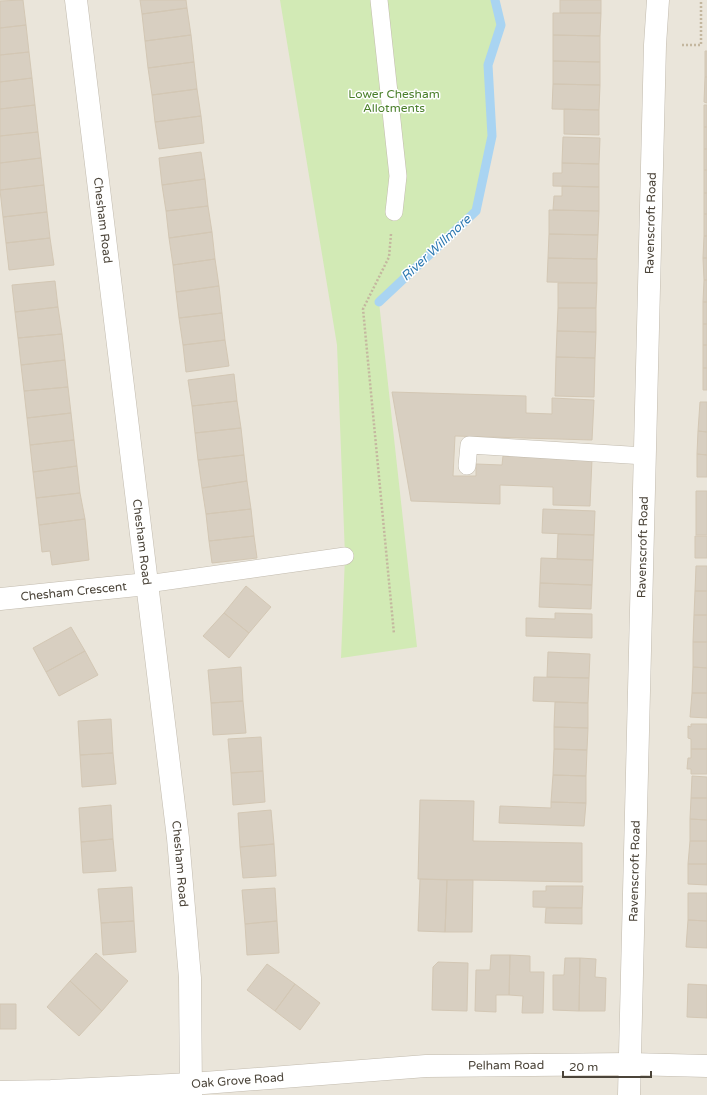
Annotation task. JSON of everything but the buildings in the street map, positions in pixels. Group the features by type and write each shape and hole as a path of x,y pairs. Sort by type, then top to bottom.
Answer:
{"street":[{"name":"Chesham Road","path":"76,0 177,830 186,926 191,1004 191,1090"},
{"name":"Ravenscroft Road","path":"629,1095 658,0"},
{"name":"Chesham Crescent","path":"0,599 147,584"},
{"name":"Pelham Road","path":"426,1066 630,1064 707,1066"},
{"name":"Oak Grove Road","path":"0,1092 191,1090 426,1066"}],"lane":[{"path":"379,0 398,176 394,212"},
{"path":"467,466 469,445 645,456"},
{"path":"147,584 345,556"}],"path":[{"path":"656,45 701,45 701,0"},
{"path":"394,212 388,257 363,308 394,634"}],"shaded area":[{"path":"0,0 707,0 707,1095 0,1095"}],"green space":[{"name":"Lower Chesham Allotments","path":"280,0 495,0 501,25 488,65 492,136 476,211 379,302 417,647 341,658 345,556 337,345"}],"waterway":[{"name":"River Willmore","path":"379,302 476,211 492,136 488,65 501,25 495,0"}]}
